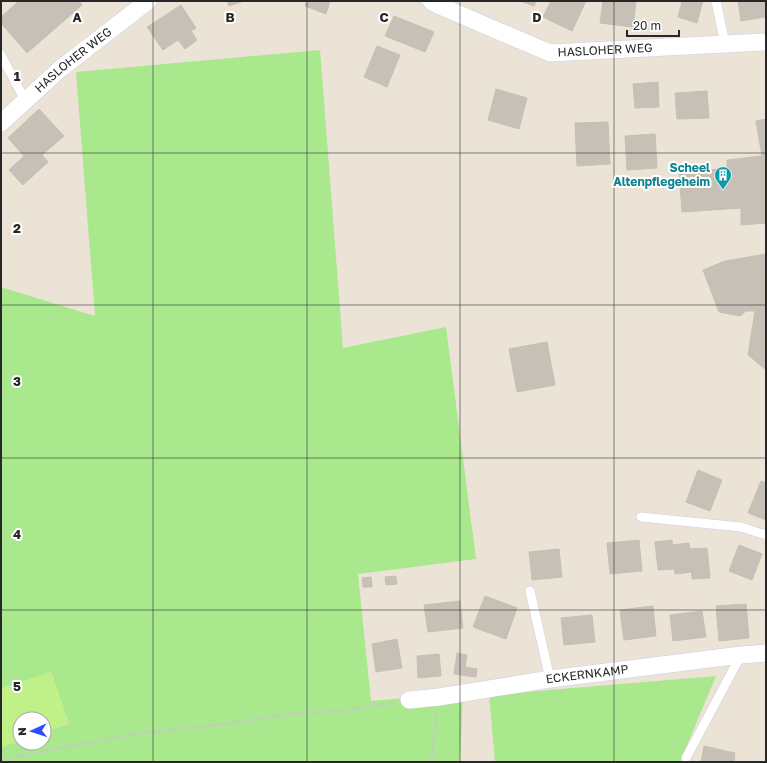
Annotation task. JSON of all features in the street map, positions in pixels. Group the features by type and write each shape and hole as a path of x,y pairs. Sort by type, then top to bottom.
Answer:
{"street":[{"name":"HASLOHER WEG","path":"1,123 60,69 148,1"},
{"name":"HASLOHER WEG","path":"431,1 550,53 766,42"},
{"name":"ECKERNKAMP","path":"409,700 550,679 741,655 765,650"}],"lane":[{"path":"716,1 725,44"},
{"path":"1,55 25,100"},
{"path":"641,518 741,527 766,534"},
{"path":"530,591 550,679"},
{"path":"686,758 741,655"}],"path":[{"path":"431,762 439,696"},
{"path":"1,761 133,734 225,724 290,714 348,710 409,700"}],"green space":[{"path":"320,50 343,348 446,327 476,559 358,574 371,701 463,693 460,762 1,762 1,747 12,744 12,751 52,751 52,729 69,724 51,672 1,689 1,287 95,316 76,72"},
{"path":"51,672 69,724 52,729 52,711 12,711 12,744 1,747 1,689"},
{"path":"716,676 680,762 495,762 489,695"}],"building":[{"path":"19,1 79,1 82,5 27,53 1,23 1,17"},
{"path":"227,1 244,1 229,6"},
{"path":"307,1 330,1 326,14 305,6"},
{"path":"520,1 536,1 534,6"},
{"path":"551,1 586,1 572,31 543,17"},
{"path":"603,1 636,1 633,27 600,23"},
{"path":"682,1 703,1 697,23 678,17"},
{"path":"738,1 766,1 766,17 741,21"},
{"path":"181,5 196,28 191,31 197,40 185,49 178,40 163,50 147,27"},
{"path":"394,16 434,32 425,52 385,36"},
{"path":"377,46 400,55 387,87 364,77"},
{"path":"658,82 659,107 635,108 633,84"},
{"path":"496,89 527,98 519,129 488,120"},
{"path":"707,91 709,118 677,119 675,93"},
{"path":"39,109 64,136 42,155 48,162 23,185 9,170 24,156 8,138"},
{"name":"Scheel Altenpflegeheim","path":"766,119 766,223 741,225 741,208 682,212 679,171 727,169 727,160 762,156 756,121"},
{"path":"608,122 610,164 577,166 575,123"},
{"path":"655,134 657,168 627,170 625,136"},
{"path":"766,254 766,370 748,355 755,311 746,311 740,316 719,312 703,270 725,261"},
{"path":"547,342 555,385 517,392 509,349"},
{"path":"698,470 722,480 710,511 686,502"},
{"path":"761,481 766,483 766,520 748,513"},
{"path":"639,540 642,571 610,574 607,543"},
{"path":"672,540 674,569 658,570 655,542"},
{"path":"689,543 692,572 675,574 672,545"},
{"path":"739,545 762,554 752,580 729,571"},
{"path":"707,548 710,578 692,579 690,549"},
{"path":"559,549 562,577 532,580 529,552"},
{"path":"396,576 397,584 386,585 385,577"},
{"path":"371,577 372,587 363,587 362,578"},
{"path":"485,596 517,608 506,639 473,627"},
{"path":"460,601 463,628 428,632 424,605"},
{"path":"746,604 749,638 719,641 716,606"},
{"path":"653,606 656,636 624,640 620,610"},
{"path":"702,611 706,637 673,641 670,615"},
{"path":"592,615 595,642 564,645 561,618"},
{"path":"397,639 402,668 376,672 372,644"},
{"path":"457,653 467,655 465,667 477,669 476,677 454,674"},
{"path":"439,654 441,676 418,678 417,656"},
{"path":"704,746 735,753 734,762 701,762"}],"place":[{"name":"Scheel Altenpflegeheim","path":"723,190"}]}
